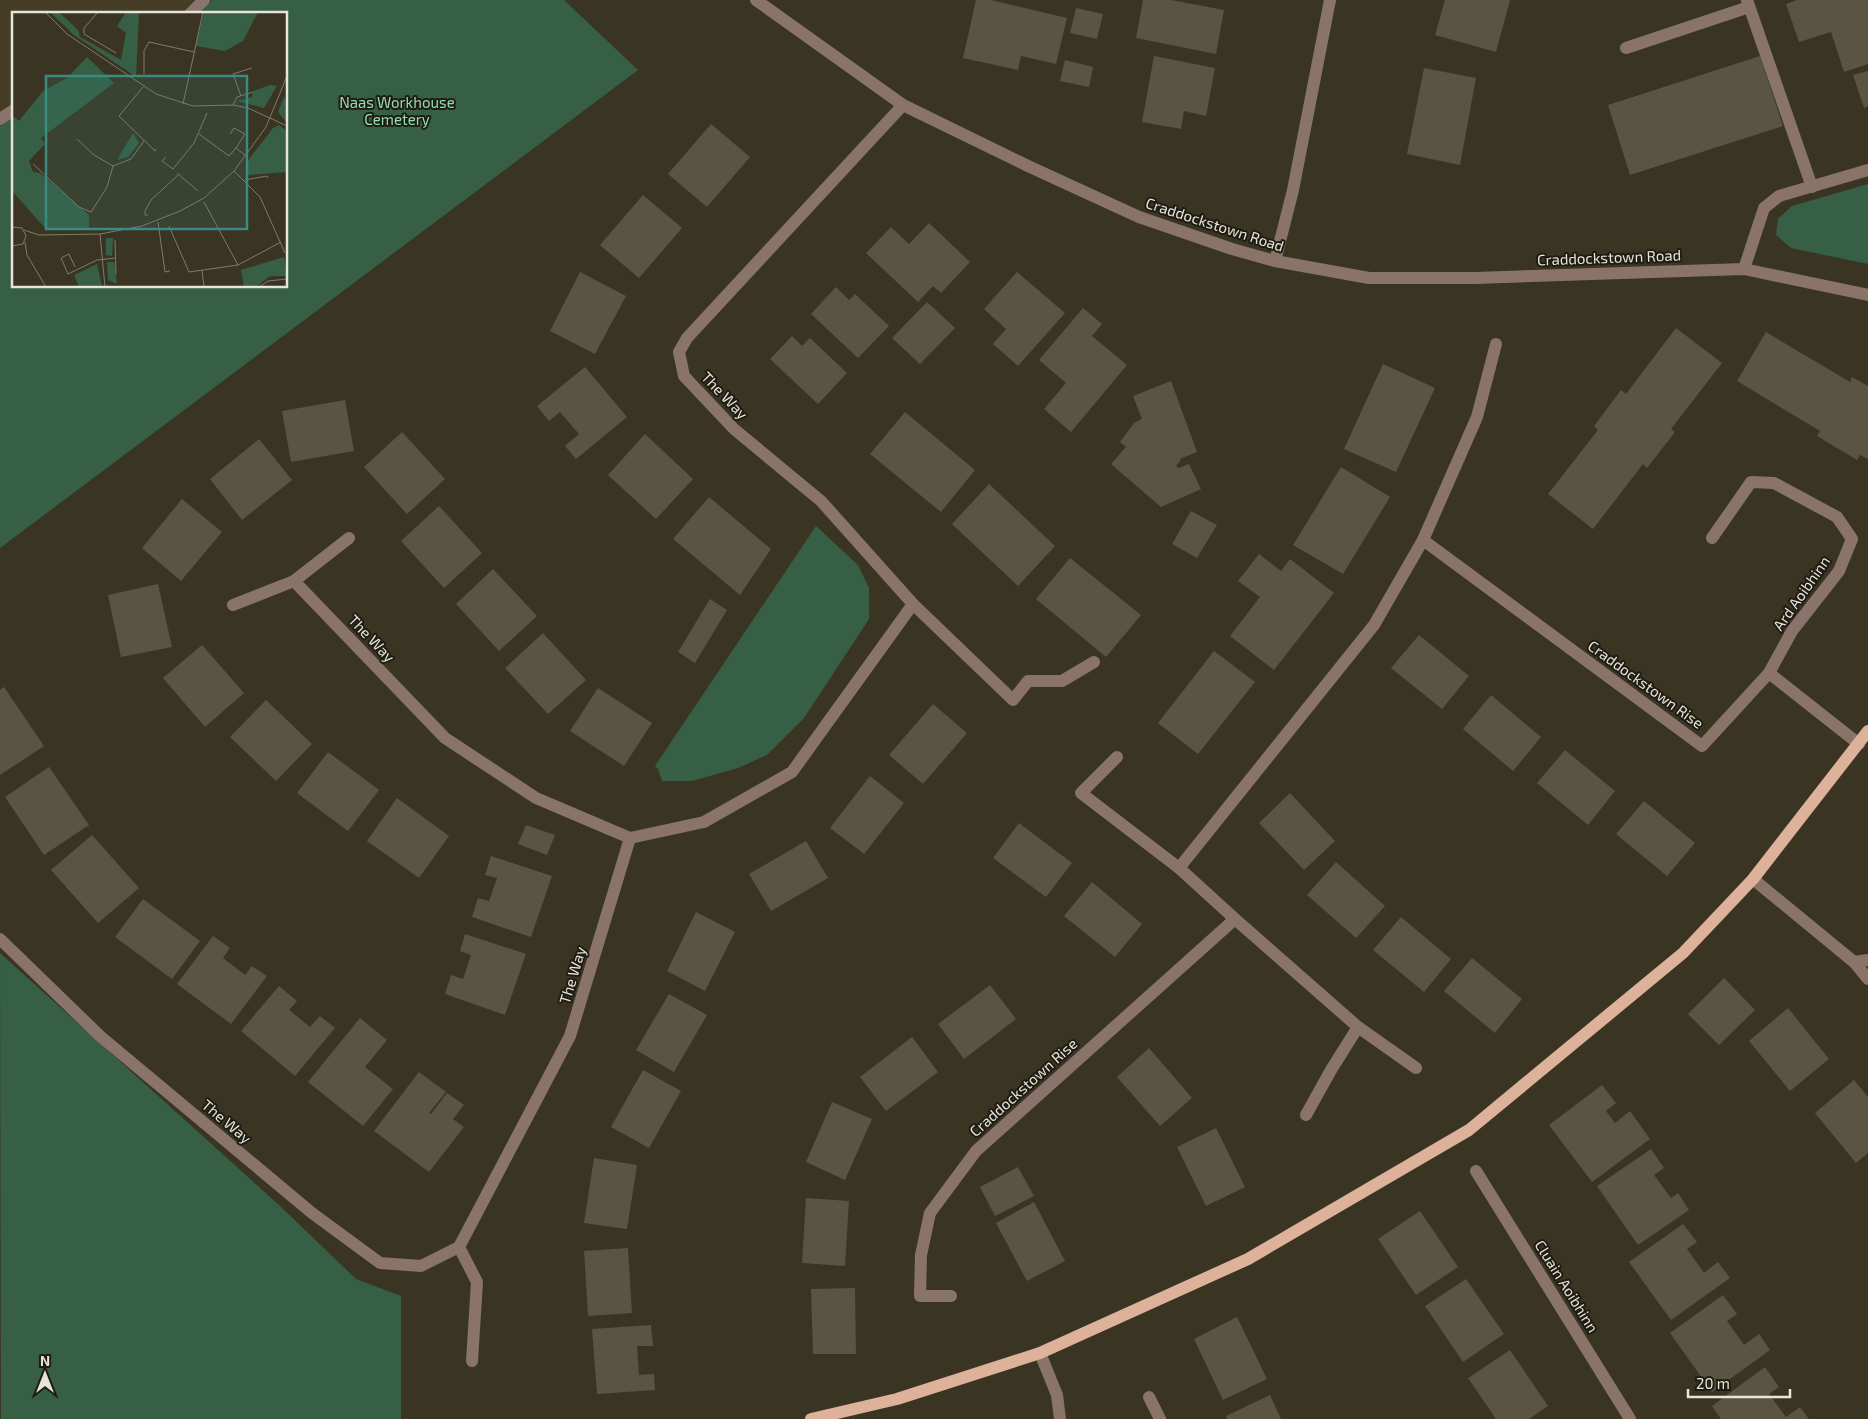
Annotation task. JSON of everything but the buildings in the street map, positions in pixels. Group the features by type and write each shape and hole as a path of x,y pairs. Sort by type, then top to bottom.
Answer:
{"main road":[{"path":"811,1419 896,1399 1040,1353 1248,1259 1469,1130 1683,953 1753,879 1868,731"}],"street":[{"path":"192,12 204,0"},
{"name":"Craddockstown Road","path":"756,0 903,105 1028,166 1150,222 1275,261 1369,278 1475,278 1744,269 1868,295"},
{"path":"1275,261 1293,190 1330,0"},
{"path":"1626,48 1748,4 1812,187"},
{"name":"The Way","path":"903,105 687,338 679,352 684,376 734,429 821,501 913,604 1013,700 1028,681 1062,681 1094,662"},
{"path":"0,119 12,111"},
{"path":"1744,269 1764,208 1779,196 1868,170"},
{"path":"1179,868 1374,626 1423,540 1477,417 1496,344"},
{"name":"Ard Aoibhinn","path":"1712,538 1751,482 1774,483 1837,517 1852,539 1839,571 1792,631 1769,673"},
{"path":"233,605 294,581 349,538"},
{"name":"Craddockstown Rise","path":"1423,540 1702,746 1769,673"},
{"name":"The Way","path":"0,939 100,1036 312,1213 380,1263 421,1266 459,1247 570,1036 630,838 536,798 445,738 294,581"},
{"path":"630,838 704,822 792,772 913,604"},
{"path":"1769,673 1859,744"},
{"path":"1116,758 1081,793 1179,868 1358,1027 1416,1068"},
{"path":"1753,879 1854,962 1868,979"},
{"name":"Craddockstown Rise","path":"951,1296 920,1296 921,1255 930,1213 976,1151 1235,919"},
{"path":"1854,962 1868,960"},
{"path":"1306,1115 1358,1027"},
{"name":"Cluain Aoibhinn","path":"1476,1171 1630,1419"},
{"path":"459,1247 477,1282 472,1361"},
{"path":"1040,1353 1057,1395 1060,1419"},
{"path":"1149,1396 1160,1419"}],"shaded area":[{"path":"0,0 212,0 201,12 12,12 12,117 0,126"}],"green space":[{"name":"Naas Workhouse Cemetery","path":"212,0 564,0 638,70 0,548 0,126 12,117 12,288 288,288 288,12 201,12"},
{"path":"1868,184 1868,264 1791,248 1776,235 1778,219 1792,206"},
{"path":"816,526 858,565 869,588 869,619 804,718 767,755 738,768 692,781 662,781 655,766"},
{"path":"0,953 280,1206 356,1279 401,1296 401,1419 1,1419"}]}
